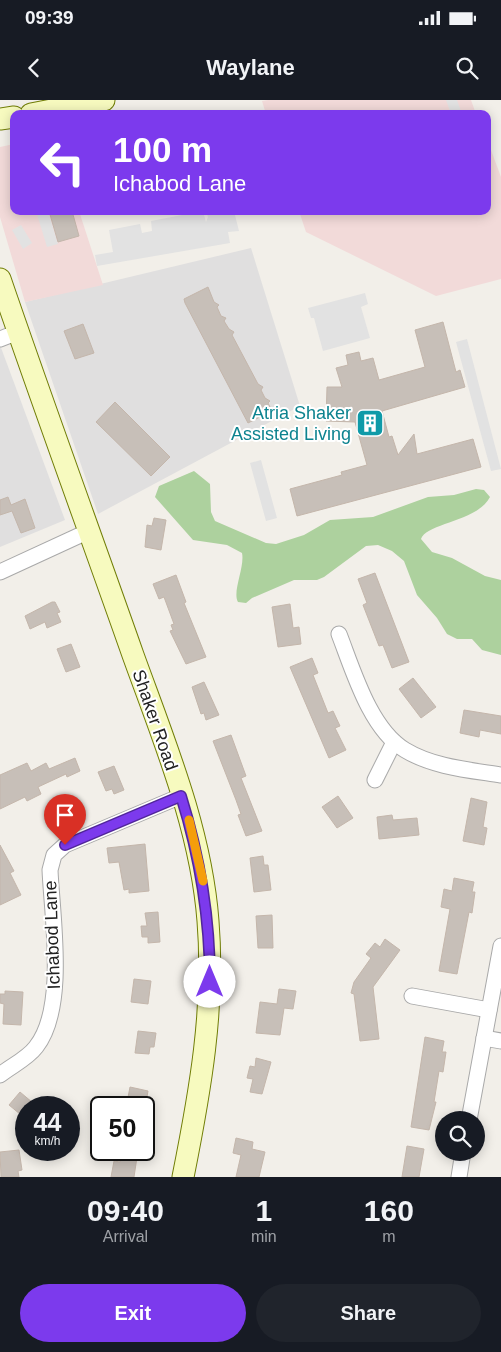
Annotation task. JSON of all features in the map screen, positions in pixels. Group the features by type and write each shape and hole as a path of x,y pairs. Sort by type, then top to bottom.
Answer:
{"main road":[{"path":"52,110 104,100"},
{"name":"Shaker Road","path":"0,279 9,336 89,531 181,796 202,877 210,956 207,1036 184,1177"}],"street":[{"path":"0,572 89,531"},
{"path":"339,634 366,700 380,725 394,742 411,753 431,761 501,776"},
{"path":"375,780 394,742"},
{"name":"Ichabod Lane","path":"0,1076 37,1046 53,1007 55,977 50,870 54,855 65,845 181,796"},
{"path":"471,1111 501,946"},
{"path":"412,996 489,1010"},
{"path":"484,1038 501,1041"},
{"path":"459,1177 462,1161"}],"shaded area":[{"path":"446,100 457,100 461,110 450,110"},
{"path":"471,100 475,110 265,110 262,101"},
{"path":"10,145 10,215 80,215 103,285 25,302 0,217 0,147"},
{"path":"491,150 501,177 501,279 436,296 306,232 300,215 491,215"},
{"path":"37,215 49,215 58,244 47,247"},
{"path":"182,215 204,215 206,222 207,215 235,215 239,231 228,232 230,243 97,266 95,255 113,252 109,230 140,224 142,233 152,231 151,221"},
{"path":"21,225 32,243 23,249 12,230"},
{"path":"251,248 300,406 98,514 25,302"},
{"path":"365,293 368,304 361,307 370,338 323,351 314,318 311,318 308,308"},
{"path":"467,339 501,469 491,471 456,342"},
{"path":"0,345 65,520 0,547"},
{"path":"261,460 277,518 266,521 250,463"}],"green space":[{"path":"194,471 210,484 211,512 215,521 266,543 276,544 304,535 330,520 373,517 428,497 454,495 476,489 484,490 490,497 484,505 464,517 432,529 421,539 432,552 452,558 485,576 501,580 501,655 482,650 472,639 457,639 447,634 437,618 417,595 404,561 392,551 378,545 366,546 324,577 317,580 294,580 252,598 246,603 238,602 237,592 242,565 242,553 227,545 193,540 155,497 159,486"}],"building":[{"path":"50,215 73,215 79,236 58,242"},
{"path":"208,287 214,302 219,305 217,307 221,316 226,318 224,321 229,329 234,332 232,335 258,384 263,387 261,390 265,398 270,401 268,403 272,411 248,423 185,303 184,299"},
{"name":"Atria Shaker Assisted Living","path":"443,322 456,372 460,370 465,387 382,411 389,437 392,436 398,455 414,434 417,454 473,439 481,467 297,516 290,489 342,475 341,472 367,465 355,422 326,421 327,387 342,387 336,368 348,365 346,355 359,352 361,361 373,358 379,380 425,367 415,330"},
{"path":"83,324 94,353 75,359 64,331"},
{"path":"115,402 170,457 151,476 96,422"},
{"path":"8,497 11,505 25,499 35,528 21,533 12,511 0,515 0,500"},
{"path":"154,518 166,520 161,550 145,547 147,525 152,526"},
{"path":"375,573 409,662 392,668 383,645 379,646 363,605 367,603 358,579"},
{"path":"176,575 186,602 184,603 206,657 186,664 170,631 173,630 171,625 174,624 164,597 159,599 153,584"},
{"path":"55,602 60,612 57,613 61,622 47,628 45,622 30,629 25,616"},
{"path":"290,604 293,628 299,627 301,644 278,647 272,607"},
{"path":"71,644 80,667 66,672 57,649"},
{"path":"312,658 318,673 313,675 328,713 333,711 340,726 335,728 346,750 329,758 290,667"},
{"path":"413,678 436,707 421,718 399,689"},
{"path":"204,682 219,715 206,720 204,713 201,714 192,687"},
{"path":"464,710 501,716 501,734 480,730 479,737 460,733"},
{"path":"231,735 246,776 241,778 262,831 246,836 238,815 241,814 213,741"},
{"path":"75,758 80,771 67,777 66,774 38,787 41,794 27,801 25,797 0,809 0,775 27,763 31,771 46,763 49,769"},
{"path":"114,766 124,790 114,794 112,789 106,791 98,772"},
{"path":"338,796 353,818 337,828 322,807"},
{"path":"471,798 487,802 483,827 487,828 484,845 463,841"},
{"path":"392,815 393,820 417,818 419,835 379,839 377,817"},
{"path":"145,844 149,891 129,893 129,889 124,890 119,862 109,863 107,848"},
{"path":"0,845 14,871 10,873 21,895 0,905"},
{"path":"263,856 264,865 268,865 271,890 254,892 250,858"},
{"path":"454,878 474,882 472,892 475,892 472,913 469,912 457,974 439,971 450,909 441,907 444,889 452,891"},
{"path":"158,912 160,942 148,943 148,937 142,937 141,926 147,926 145,913"},
{"path":"272,915 273,948 258,948 256,916"},
{"path":"385,939 400,950 373,987 379,1039 360,1041 354,994 351,993 354,982 371,958 366,954 375,943 380,947"},
{"path":"134,979 151,981 148,1004 131,1002"},
{"path":"279,989 296,991 293,1009 284,1008 280,1035 256,1033 260,1002 277,1004"},
{"path":"5,991 23,992 21,1025 3,1024 4,1004 0,1003 0,994 5,994"},
{"path":"138,1031 156,1033 154,1047 150,1047 149,1054 135,1053"},
{"path":"425,1037 444,1041 442,1052 446,1052 443,1072 439,1071 434,1102 436,1102 429,1130 411,1127"},
{"path":"256,1058 271,1062 262,1094 250,1092 253,1079 247,1078 250,1066 255,1067"},
{"path":"130,1087 148,1091 147,1096 128,1096"},
{"path":"20,1092 25,1096 17,1096"},
{"path":"15,1098 15,1110 9,1105"},
{"path":"236,1138 253,1142 252,1149 265,1152 259,1177 236,1177 241,1155 233,1153"},
{"path":"407,1146 424,1149 419,1177 402,1177"},
{"path":"15,1150 15,1161 21,1161 22,1170 18,1171 19,1177 1,1177 0,1152"},
{"path":"114,1161 136,1161 134,1177 111,1177"}],"slow traffic":[{"path":"189,820 203,881"}],"place":[{"name":"Atria Shaker Assisted Living","path":"370,423"}],"route":[{"path":"65,845 181,796 194,836 202,877 208,918 210,982"}]}
